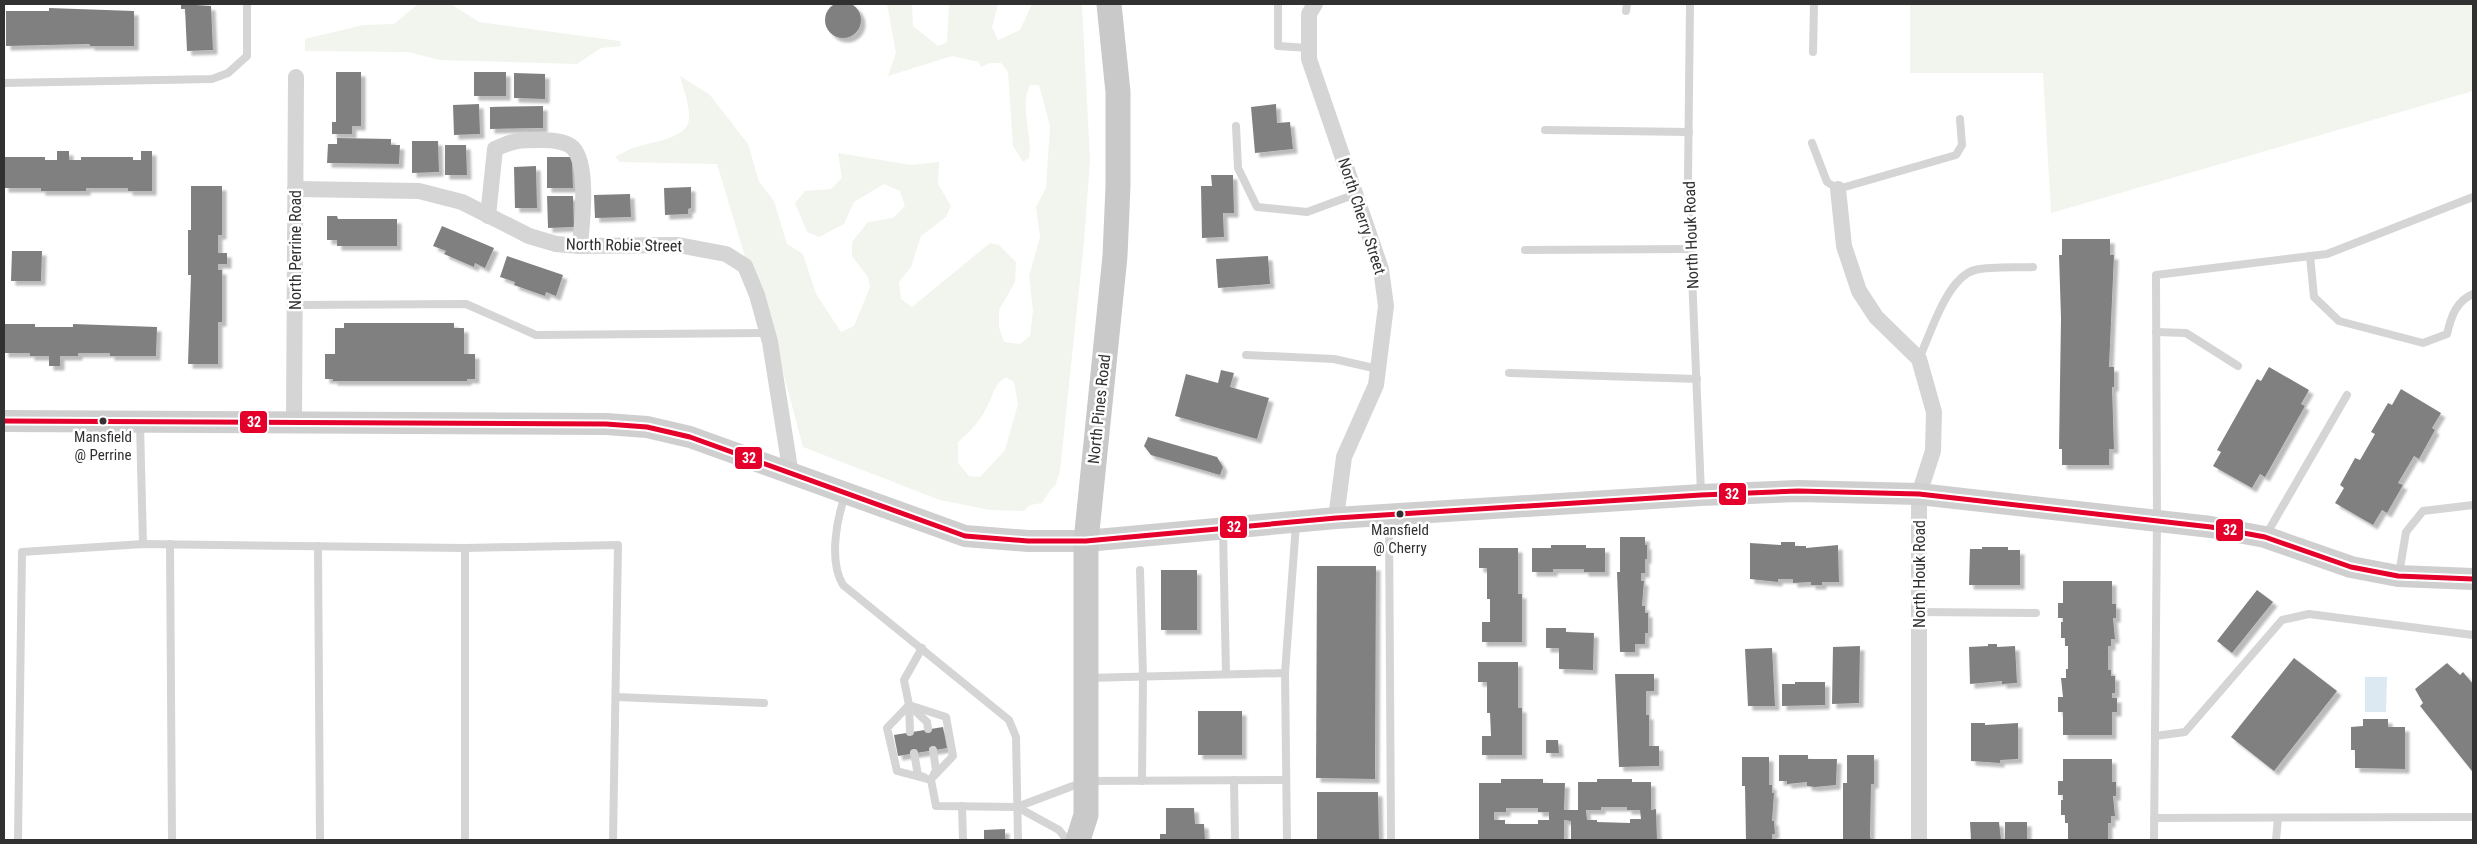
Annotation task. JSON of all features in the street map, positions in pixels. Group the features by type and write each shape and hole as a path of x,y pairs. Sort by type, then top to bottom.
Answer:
{"main road":[{"name":"North Pines Road","path":"1078,840 1086,815 1086,541 1116,236 1118,92 1109,4"},
{"name":"North Pines Road","path":"1086,815 1095,840"}],"street":[{"name":"North Cherry Street","path":"1315,4 1309,14 1309,59 1381,269 1386,306 1376,385 1344,457 1336,518"},
{"name":"North Perrine Road","path":"294,422 296,77"},
{"path":"488,216 495,149 513,140 550,140 572,146 580,159 583,201 580,246"},
{"name":"North Houk Road","path":"1838,188 1844,246 1859,291 1876,316 1919,359 1934,412 1933,450 1919,494 1918,840"},
{"name":"North Robie Street","path":"295,189 419,191 462,202 529,236 556,244 580,246 678,245 726,254 745,266 757,295 768,333 791,475"},
{"path":"4,421 606,424 647,427 690,437 791,475 965,536 1028,541 1086,541 1336,518 1701,495 1798,491 1919,494 2157,521 2265,537 2352,567 2398,576 2473,579"}],"lane":[{"path":"4,83 212,79 228,73 248,56 247,4"},
{"path":"1278,4 1278,46 1309,48"},
{"name":"North Houk Road","path":"1690,4 1689,132 1691,249 1701,495"},
{"path":"1813,52 1814,4"},
{"path":"1812,143 1827,182 1838,188 1956,155 1962,145 1960,119"},
{"path":"1236,126 1238,168 1257,207 1307,212 1356,194"},
{"path":"1545,130 1689,132"},
{"path":"2154,840 2157,521 2156,275 2327,254 2473,197"},
{"path":"1525,250 1691,249"},
{"path":"2310,256 2314,297 2339,321 2423,343 2447,334 2452,313 2465,297 2473,294"},
{"path":"1919,359 1948,292 1963,277 1974,270 2033,267"},
{"path":"295,305 466,304 536,335 768,333"},
{"path":"2156,332 2186,333 2238,366"},
{"path":"1246,355 1334,359 1378,369"},
{"path":"1509,373 1697,379"},
{"path":"2265,537 2347,395"},
{"path":"140,422 143,544"},
{"path":"846,494 836,520 838,576 844,585 1009,720 1016,737 1018,840"},
{"path":"2398,576 2406,532 2423,511 2473,504"},
{"path":"1388,515 1391,840"},
{"path":"1287,840 1285,673 1296,522"},
{"path":"1223,529 1226,674"},
{"path":"18,840 22,552 143,544 465,548 618,545 613,840"},
{"path":"170,544 172,840"},
{"path":"318,546 320,840"},
{"path":"465,548 465,840"},
{"path":"1140,570 1143,677 1142,781"},
{"path":"1919,612 2036,613"},
{"path":"2155,736 2186,732 2282,620 2309,614 2473,635"},
{"path":"910,732 909,705 904,680 922,648"},
{"path":"1086,678 1285,673"},
{"path":"616,697 764,703"},
{"path":"909,705 926,722 928,729"},
{"path":"909,705 887,728 897,771 930,780"},
{"path":"909,705 946,718 953,756 930,780"},
{"path":"933,750 936,770 930,780 936,806 1017,807 1086,781 1286,780"},
{"path":"914,753 918,775 930,780"},
{"path":"1234,780 1235,840"},
{"path":"962,806 963,840"},
{"path":"1017,807 1059,830 1067,840"},
{"path":"2154,818 2473,817"},
{"path":"2276,840 2278,818"}],"shaded area":[{"path":"418,4 451,4 479,22 620,41 621,46 601,48 577,64 440,60 408,52 305,51 305,39 363,25 394,24"},
{"path":"887,4 912,4 913,26 938,46 947,42 949,4 998,4 992,27 998,40 1020,30 1032,4 1082,4 1090,160 1084,242 1060,471 1055,486 1042,503 1030,505 1024,511 990,510 940,500 803,447 764,300 746,260 717,164 620,162 615,157 633,148 675,136 687,126 689,119 688,108 680,76 710,95 748,144 759,182 774,201 787,244 803,254 816,294 841,332 854,326 870,287 868,277 852,256 852,242 868,222 893,218 905,206 900,191 884,184 854,202 844,224 819,237 807,232 795,203 805,191 831,189 842,178 838,153 911,165 939,162 938,184 951,206 946,217 921,236 911,267 899,282 901,299 912,307 990,243 999,245 1016,262 1015,282 999,310 999,327 1004,342 1020,344 1030,336 1033,311 1029,276 1040,237 1036,207 1046,188 1050,126 1039,85 1030,85 1027,93 1026,111 1030,149 1029,158 1023,162 1013,146 1008,72 1001,63 990,63 981,67 979,62 952,56 888,76 896,53","holes":["1006,377 1014,382 1018,404 1005,450 980,477 969,476 958,463 958,442 981,417 999,383"]},
{"path":"1910,4 2473,4 2473,91 2051,213 2043,73 1910,73"},
{"path":"2365,677 2387,677 2386,712 2365,712"}],"building":[{"path":"843,2 856,7 861,20 856,33 843,38 830,33 825,20 830,7"},
{"path":"181,4 211,6 213,50 187,51 185,9 181,9"},
{"path":"49,8 134,11 134,46 90,46 90,44 6,46 6,11 49,11"},
{"path":"336,72 361,72 361,126 352,126 352,134 332,134 332,122 336,122"},
{"path":"474,72 506,72 506,96 474,96"},
{"path":"514,73 545,74 545,99 514,98"},
{"path":"479,104 480,134 454,135 453,105"},
{"path":"1276,104 1277,123 1290,122 1293,149 1255,153 1251,107"},
{"path":"543,106 543,128 490,129 490,107"},
{"path":"337,138 391,139 391,145 400,145 399,164 327,163 328,144 337,144"},
{"path":"412,141 438,141 439,172 412,173"},
{"path":"445,145 466,145 467,175 445,175"},
{"path":"57,151 69,151 69,160 81,160 81,157 133,157 133,160 141,160 141,151 152,151 152,191 128,191 128,188 86,188 86,191 41,191 41,188 4,188 4,157 45,157 45,160 57,160"},
{"path":"547,157 572,157 573,188 547,188"},
{"path":"536,166 537,208 515,208 514,167"},
{"path":"1211,175 1233,175 1234,213 1223,213 1224,237 1202,238 1201,186 1212,186"},
{"path":"191,186 222,186 222,235 218,235 218,253 227,253 227,264 218,264 218,270 222,270 222,322 218,322 218,364 188,364 191,275 188,275 188,230 191,230"},
{"path":"691,187 691,208 688,209 688,214 665,215 664,188"},
{"path":"630,194 631,217 595,218 594,195"},
{"path":"547,196 573,196 574,227 548,228"},
{"path":"327,216 337,216 338,219 397,219 397,246 337,246 337,240 327,240"},
{"path":"442,226 494,248 485,268 475,263 474,267 444,254 446,251 433,246"},
{"path":"2062,239 2110,239 2110,255 2114,255 2109,367 2114,367 2114,387 2112,387 2114,449 2109,449 2109,465 2062,465 2062,449 2059,449 2061,318 2059,255 2062,255"},
{"path":"12,251 42,251 41,281 11,281"},
{"path":"507,256 563,275 556,296 546,292 545,296 514,285 515,282 500,277"},
{"path":"1268,256 1270,284 1218,288 1216,259"},
{"path":"344,323 454,323 454,328 464,328 464,354 475,354 475,379 467,379 467,381 333,381 333,379 325,379 325,354 335,354 335,328 344,328"},
{"path":"4,324 35,324 35,327 73,327 73,324 157,327 156,356 110,356 110,353 78,353 78,356 60,356 60,366 49,366 49,356 30,356 30,353 4,353"},
{"path":"2269,367 2309,390 2301,404 2305,406 2265,477 2260,474 2252,488 2213,466 2221,452 2217,450 2257,379 2261,381"},
{"path":"1221,370 1234,373 1230,387 1269,398 1257,439 1175,416 1186,374 1218,383"},
{"path":"2401,389 2441,413 2432,428 2435,430 2419,459 2414,456 2398,483 2403,485 2387,513 2382,510 2373,525 2335,503 2344,488 2340,485 2355,458 2360,460 2375,434 2371,432 2388,403 2392,405"},
{"path":"1148,437 1217,457 1223,467 1220,475 1151,455 1144,446"},
{"path":"1620,537 1645,537 1645,545 1647,545 1645,573 1641,573 1641,581 1644,581 1642,606 1645,606 1645,613 1648,613 1648,633 1645,633 1645,644 1635,644 1635,652 1620,652 1617,572 1620,572"},
{"path":"1781,542 1795,542 1795,546 1806,546 1806,548 1838,545 1839,582 1822,582 1822,585 1811,585 1811,582 1793,583 1793,579 1778,579 1778,582 1750,579 1750,543 1781,545"},
{"path":"1551,545 1586,545 1586,548 1605,548 1605,572 1584,572 1584,569 1553,569 1553,572 1532,572 1532,548 1551,548"},
{"path":"1982,547 2008,547 2008,550 2020,550 2020,585 1969,585 1970,549 1982,549"},
{"path":"1479,548 1518,548 1518,594 1522,594 1522,642 1482,642 1482,622 1490,622 1490,599 1487,599 1487,568 1479,568"},
{"path":"1317,566 1376,566 1375,779 1316,778"},
{"path":"1161,570 1197,570 1197,630 1161,630"},
{"path":"2063,581 2112,581 2112,604 2116,604 2116,618 2113,618 2115,639 2111,639 2111,646 2108,646 2108,670 2111,670 2111,676 2115,676 2115,693 2112,693 2112,698 2117,698 2117,712 2112,712 2112,735 2063,735 2063,712 2058,712 2058,697 2063,697 2061,678 2066,678 2066,669 2068,669 2068,646 2065,646 2065,638 2061,638 2061,622 2063,622 2063,618 2058,618 2058,603 2063,603"},
{"path":"2257,590 2273,602 2232,653 2217,641"},
{"path":"1546,628 1566,628 1566,632 1594,633 1593,670 1559,669 1559,648 1546,648"},
{"path":"1988,644 1997,644 1997,647 2015,646 2017,683 2002,684 2002,681 1970,684 1969,647 1988,646"},
{"path":"1860,646 1859,703 1832,704 1833,647"},
{"path":"1772,648 1775,706 1748,706 1745,649"},
{"path":"2294,658 2337,691 2274,771 2231,737"},
{"path":"1478,662 1518,662 1518,708 1522,708 1522,755 1482,755 1482,736 1491,736 1490,713 1487,713 1487,682 1478,682"},
{"path":"2447,663 2460,675 2463,672 2473,684 2472,771 2420,706 2423,703 2415,689"},
{"path":"1615,674 1654,674 1654,691 1646,691 1646,715 1649,715 1649,746 1659,746 1659,766 1619,767"},
{"path":"1795,682 1825,682 1825,705 1782,706 1782,684 1795,684"},
{"path":"1198,711 1242,711 1242,755 1198,755"},
{"path":"2363,719 2388,719 2388,727 2405,727 2405,769 2355,768 2355,750 2351,750 2351,727 2363,726"},
{"path":"1971,723 1985,723 1985,725 2018,723 2018,759 2000,760 2000,763 1971,761"},
{"path":"943,727 947,748 898,756 894,735"},
{"path":"1546,740 1558,740 1559,753 1546,753"},
{"path":"1779,755 1808,755 1808,759 1837,759 1836,785 1815,787 1807,786 1807,782 1787,784 1787,781 1779,781"},
{"path":"1847,755 1874,755 1874,784 1871,784 1870,838 1873,840 1843,840 1843,783 1847,783"},
{"path":"1742,757 1769,757 1769,785 1772,785 1772,793 1774,793 1772,821 1774,821 1775,834 1772,834 1772,840 1746,840 1745,786 1742,786"},
{"path":"2063,759 2112,759 2112,782 2116,782 2116,796 2113,796 2115,816 2111,816 2111,823 2108,823 2108,840 2068,840 2068,823 2065,823 2065,815 2061,815 2063,795 2058,795 2058,781 2063,781"},
{"path":"1501,779 1543,779 1543,783 1565,783 1564,810 1578,810 1578,782 1597,782 1597,779 1632,779 1632,782 1651,782 1651,810 1656,809 1657,840 1571,840 1571,821 1564,820 1564,840 1479,840 1479,783 1501,783","holes":["1601,807 1627,807 1627,810 1640,810 1641,819 1630,819 1630,823 1587,820 1586,810 1601,810","1506,808 1538,808 1538,812 1549,812 1549,820 1538,820 1538,824 1505,824 1505,820 1494,820 1494,812 1506,812"]},
{"path":"1317,792 1378,792 1379,840 1317,840"},
{"path":"1166,808 1194,808 1195,824 1204,824 1205,840 1160,840 1160,834 1166,834"},
{"path":"1970,822 1999,822 2001,840 1971,840"},
{"path":"2005,822 2027,822 2027,840 2005,840"},
{"path":"1005,829 1005,840 984,840 984,830"}],"transit line":[{"name":"32","path":"4,421 606,424 647,427 690,437 965,536 1028,541 1086,541 1336,518 1701,495 1798,491 1919,494 2211,527 2265,537 2351,567 2398,576 2473,579"}],"place":[{"name":"Mansfield @ Perrine","path":"103,421"},
{"name":"Mansfield @ Cherry","path":"1400,514"}]}
